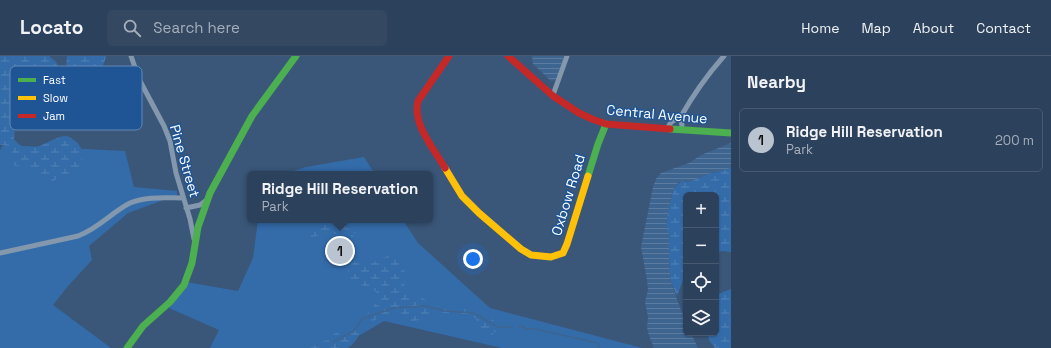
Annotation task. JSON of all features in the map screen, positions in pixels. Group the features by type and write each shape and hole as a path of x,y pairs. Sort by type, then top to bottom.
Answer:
{"street":[{"name":"Pine Street","path":"131,56 134,66"},
{"path":"127,348 144,326 170,302 184,285 192,263 198,227 208,199 221,172 252,116 296,56"},
{"name":"Oxbow Road","path":"449,56 418,101 416,109 419,124 462,196 479,213 521,249 531,255 551,257 562,253 568,244 598,144 606,124"},
{"name":"Central Avenue","path":"508,56 554,95 582,116 595,121 606,124 731,133"},
{"path":"554,95 567,56"},
{"path":"681,130 682,125 680,118 697,89 724,56"},
{"name":"Pine Street","path":"142,85 164,126 170,141 175,170 193,232 195,246"},
{"path":"667,129 674,119 680,118"},
{"path":"0,253 78,236 90,231 130,203 145,198 182,198"},
{"name":"Pine Street","path":"186,208 200,205 208,199"}],"green space":[{"path":"0,56 49,56 58,66 10,66 10,130 15,130 14,139 20,145 27,148 40,146 60,137 69,137 81,148 82,160 80,164 75,173 63,176 49,183 38,176 33,170 13,165 12,150 5,145 0,145"},
{"path":"67,56 106,56 103,66 67,65"},
{"path":"3,145 125,151 134,187 177,191 177,195 128,213 89,246 92,260 53,305 111,348 0,348 0,150"},
{"path":"364,157 373,171 293,171 306,167"},
{"path":"731,168 731,252 719,252 719,192 683,192 683,280 677,296 671,282 669,241 666,225 667,215 674,188 681,181 689,182 708,174"},
{"path":"258,223 405,223 418,243 490,308 642,348 502,348 384,321 338,348 210,348 219,330 169,308 186,282 238,291 253,258"},
{"path":"328,223 361,223 353,236 351,245 351,254 355,262 359,264 371,263 388,256 398,260 405,273 404,285 406,292 426,300 430,307 430,313 415,321 404,319 395,314 388,314 372,321 367,317 367,314 381,297 378,293 350,280 347,266 340,255 341,242 339,235 330,233 306,237 302,236 303,232"},
{"path":"731,289 731,348 715,348 709,340 708,336 719,336 719,294"},
{"path":"446,306 470,309 499,323 498,329 492,335 485,335 482,333 475,318 433,311 434,307"},
{"path":"350,327 355,327 359,334 354,343 348,348 309,348 327,340 334,334"}],"shaded area":[{"path":"532,56 564,56 556,80 551,81 533,64"},
{"path":"731,143 731,168 708,174 689,182 681,181 678,183 674,188 666,225 669,235 671,282 683,315 683,336 692,336 698,348 654,348 647,327 648,317 645,302 648,290 641,247 653,187 656,179 661,173 689,163 701,155"}],"waterway":[{"path":"333,342 354,331 362,319 393,308 425,306 445,311 474,313 497,327 512,327"},
{"path":"519,326 526,329 535,329 598,343 599,348"}],"traffic: fast":[{"path":"127,348 143,326 170,302 184,285 192,263 198,227 210,193 252,116 296,56"},
{"path":"588,176 606,124"},
{"path":"670,129 731,133"}],"traffic: slow":[{"path":"445,168 462,196 479,213 521,249 531,255 551,257 563,253 588,176"}],"traffic: jam":[{"path":"445,168 425,136 418,118 417,110 418,101 449,56"},
{"path":"508,56 553,96 579,113 592,119 606,124 670,129"}],"place":[{"name":"Ridge Hill Reservation","path":"340,251"}]}
